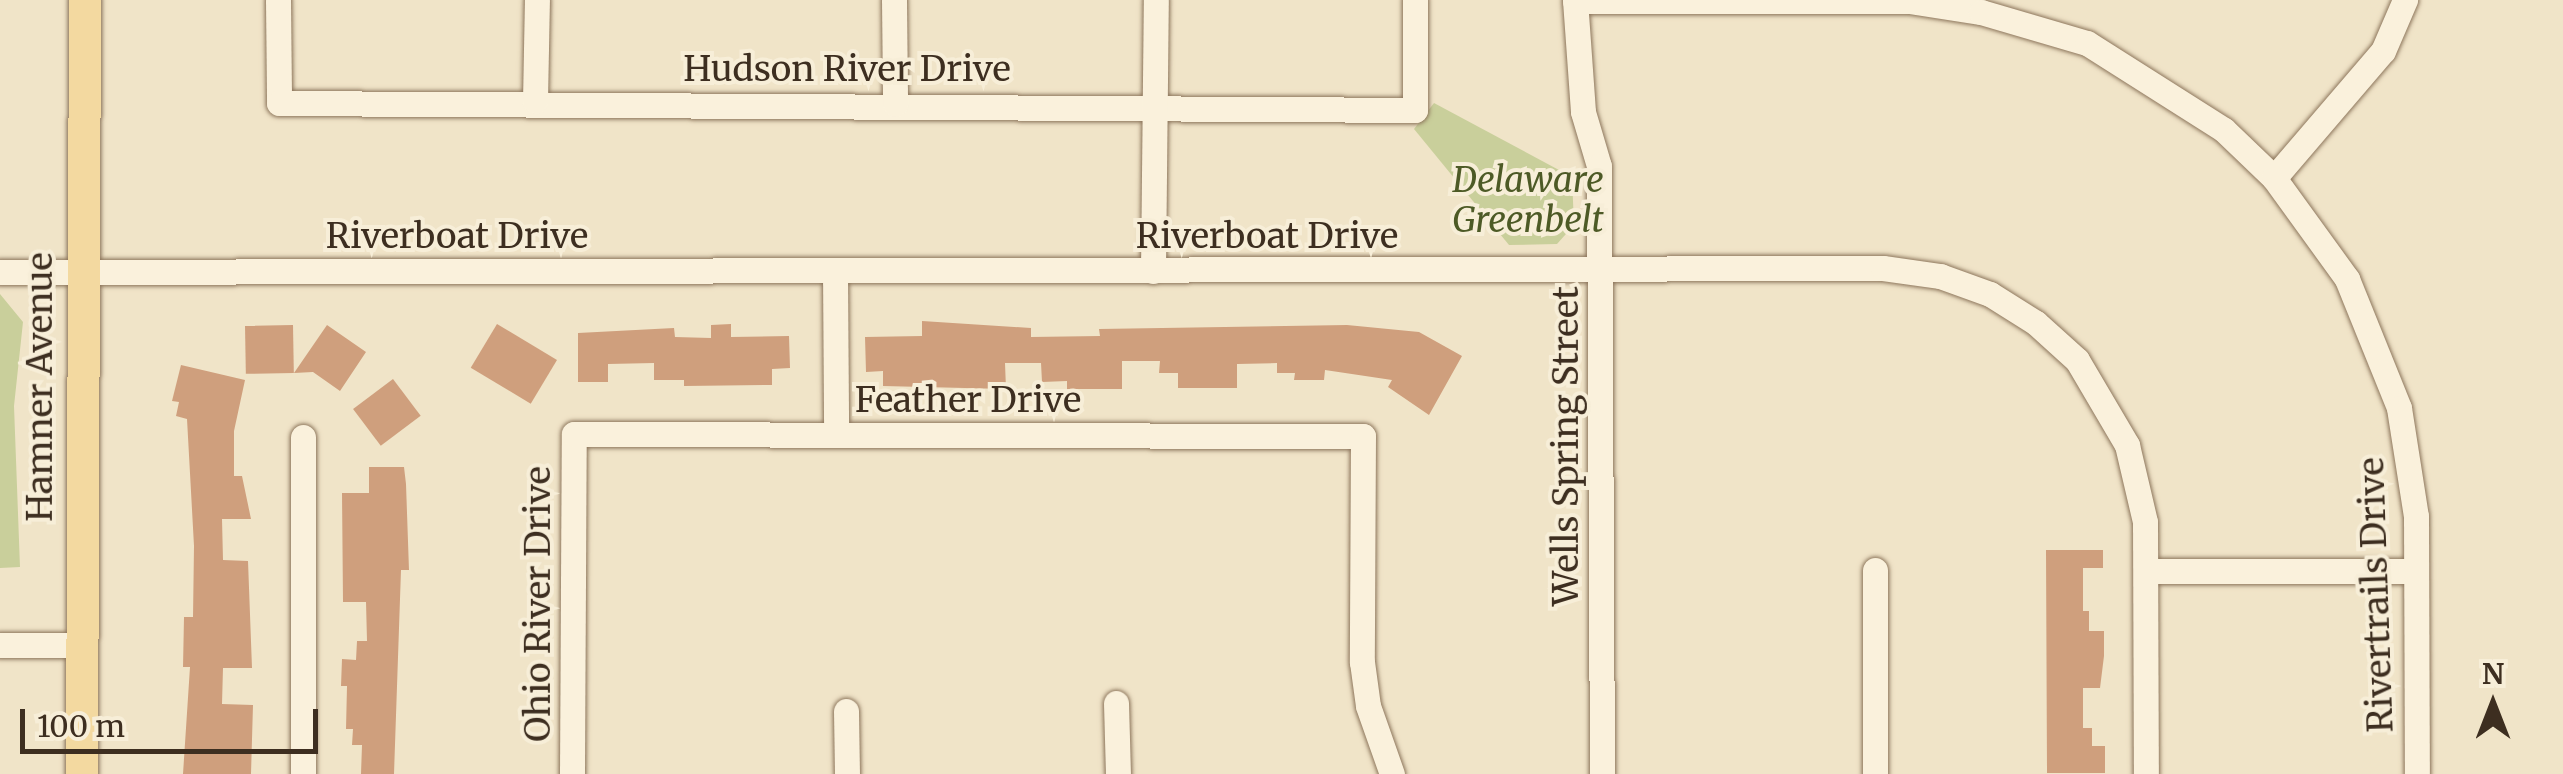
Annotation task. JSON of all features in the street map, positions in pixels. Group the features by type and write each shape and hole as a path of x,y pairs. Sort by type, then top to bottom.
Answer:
{"main road":[{"name":"Hamner Avenue","path":"82,774 80,271 85,0"}],"street":[{"name":"Hudson River Drive","path":"278,0 278,103 536,101 1415,110 1415,0"},
{"path":"536,101 537,0"},
{"path":"894,0 894,104"},
{"path":"1153,271 1156,0"},
{"name":"Rivertrails Drive","path":"1575,1 1908,0 1980,12 2088,42 2133,66 2190,103 2274,178 2347,278 2375,340 2411,462 2417,774"},
{"path":"2274,178 2383,51 2405,0"},
{"name":"Wells Spring Street","path":"1575,1 1581,96 1599,166 1602,774"},
{"name":"Riverboat Drive","path":"0,272 1883,268 1940,276 1990,294 2077,360 2109,404 2140,493 2146,571 2146,774"},
{"path":"835,271 836,434"},
{"name":"Feather Drive","path":"574,434 1363,436 1362,662 1368,706 1392,774"},
{"name":"Ohio River Drive","path":"572,774 574,434"},
{"path":"303,438 303,774"},
{"path":"1875,570 1875,774"},
{"path":"2146,571 2416,571"},
{"path":"0,645 80,645"},
{"path":"1116,703 1118,774"},
{"path":"846,711 847,774"}],"path":[{"path":"1556,190 1566,188"}],"green space":[{"name":"Delaware Greenbelt","path":"1434,103 1572,177 1574,225 1557,244 1509,245 1414,129"},
{"path":"0,294 23,322 14,406 20,567 0,568"}],"building":[{"path":"922,321 1031,328 1031,337 1100,336 1099,329 1347,325 1419,332 1462,356 1429,415 1388,387 1392,380 1325,370 1324,380 1294,380 1295,373 1277,373 1277,363 1237,364 1237,388 1178,388 1178,373 1159,373 1160,361 1122,361 1122,389 1067,389 1067,381 1042,382 1041,363 1005,363 1006,389 883,386 883,371 866,372 865,337 922,336"},
{"path":"497,324 557,360 531,404 471,368"},
{"path":"731,324 731,337 789,336 790,368 772,369 772,385 684,386 684,380 654,380 654,363 608,364 608,382 578,382 578,333 674,328 675,337 711,338 711,325"},
{"path":"293,325 294,373 246,374 245,326"},
{"path":"327,325 366,352 340,391 313,372 294,373"},
{"path":"181,365 245,380 234,431 234,476 242,476 251,519 222,519 223,560 248,561 252,668 223,668 222,704 253,705 251,774 183,774 190,667 183,667 184,617 193,617 194,546 187,419 176,416 179,402 172,401"},
{"path":"393,379 421,416 381,446 353,409"},
{"path":"369,467 404,467 406,484 409,570 401,570 394,774 361,774 362,745 352,745 353,729 346,729 347,686 341,686 342,659 356,660 357,641 367,641 366,602 343,602 342,493 369,493"},
{"path":"2046,550 2103,550 2103,568 2083,568 2083,611 2089,611 2089,631 2104,631 2104,656 2100,688 2083,688 2083,728 2092,728 2092,746 2105,746 2105,773 2047,773"}]}
